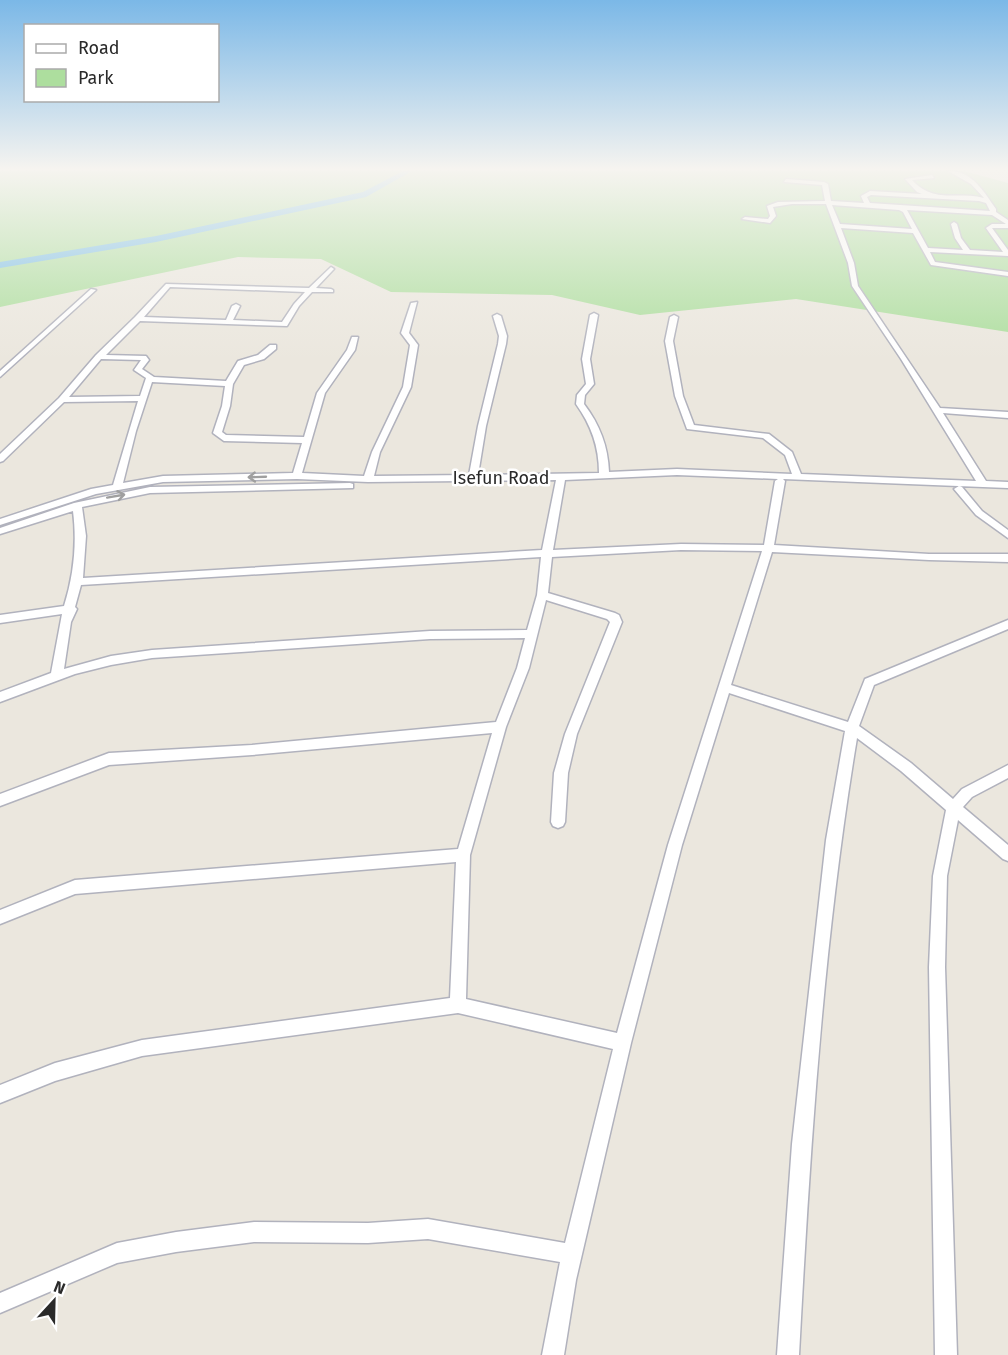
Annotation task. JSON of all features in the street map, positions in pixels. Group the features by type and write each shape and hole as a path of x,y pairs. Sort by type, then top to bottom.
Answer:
{"street":[{"path":"840,234 851,263 855,286 905,359 983,484"},
{"path":"916,234 932,262 937,266 1007,273"},
{"path":"957,234 967,251"},
{"path":"995,234 1008,253"},
{"path":"998,240 1008,240"},
{"path":"926,250 1008,253"},
{"path":"138,319 284,324 310,290 331,269"},
{"path":"0,459 62,400 99,357 138,319 168,285 331,291"},
{"path":"0,375 93,290"},
{"path":"368,479 376,452 408,387 414,345 405,333 415,303"},
{"path":"229,321 236,306"},
{"path":"594,315 586,359 590,384 581,395 580,404 596,427 605,455 604,475"},
{"path":"473,478 482,426 495,379 503,336 497,316"},
{"path":"674,317 669,341 679,396 690,427 766,436 789,454 797,476"},
{"path":"297,476 321,393 351,350 355,339"},
{"path":"273,347 261,357 241,363 229,384 226,406 217,433 221,437 308,440"},
{"path":"99,357 143,358 145,360 138,370 150,377 118,485"},
{"path":"149,379 229,384"},
{"path":"62,400 143,398"},
{"path":"936,410 1008,415"},
{"name":"Isefun Road","path":"0,522 94,491 163,479 297,476 368,479 560,480 604,475 677,472 1008,485"},
{"name":"Isefun Road","path":"0,531 77,505 150,490 187,488 678,478 1008,492"},
{"path":"458,1005 463,855 500,727 523,668 532,634 542,595 560,480"},
{"path":"553,1355 572,1254 623,1043 675,845 768,548 780,481"},
{"path":"959,489 979,513 1008,534"},
{"path":"57,674 64,630 77,582 81,536 77,505"},
{"path":"77,582 681,547 768,548 929,557 1008,558"},
{"path":"542,595 611,616 616,622 571,734 561,773 558,822"},
{"path":"0,620 71,609"},
{"path":"788,1355 806,1086 833,840 852,728 869,682 1008,624"},
{"path":"0,697 57,674 110,659 152,654 430,635 532,634"},
{"path":"724,687 852,728 906,767 1008,854"},
{"path":"0,800 109,759 252,750 500,727"},
{"path":"946,1355 937,967 940,876 953,809 967,793 1008,771"},
{"path":"0,917 75,887 463,855"},
{"path":"0,1094 55,1072 142,1048 458,1005 623,1043"},
{"path":"0,1303 117,1253 176,1242 254,1232 368,1233 428,1228 572,1254"}],"green space":[{"path":"0,234 1008,234 1008,332 796,299 640,315 552,295 391,292 321,259 238,257 0,307"}],"waterway":[{"path":"0,265 178,234"}]}
